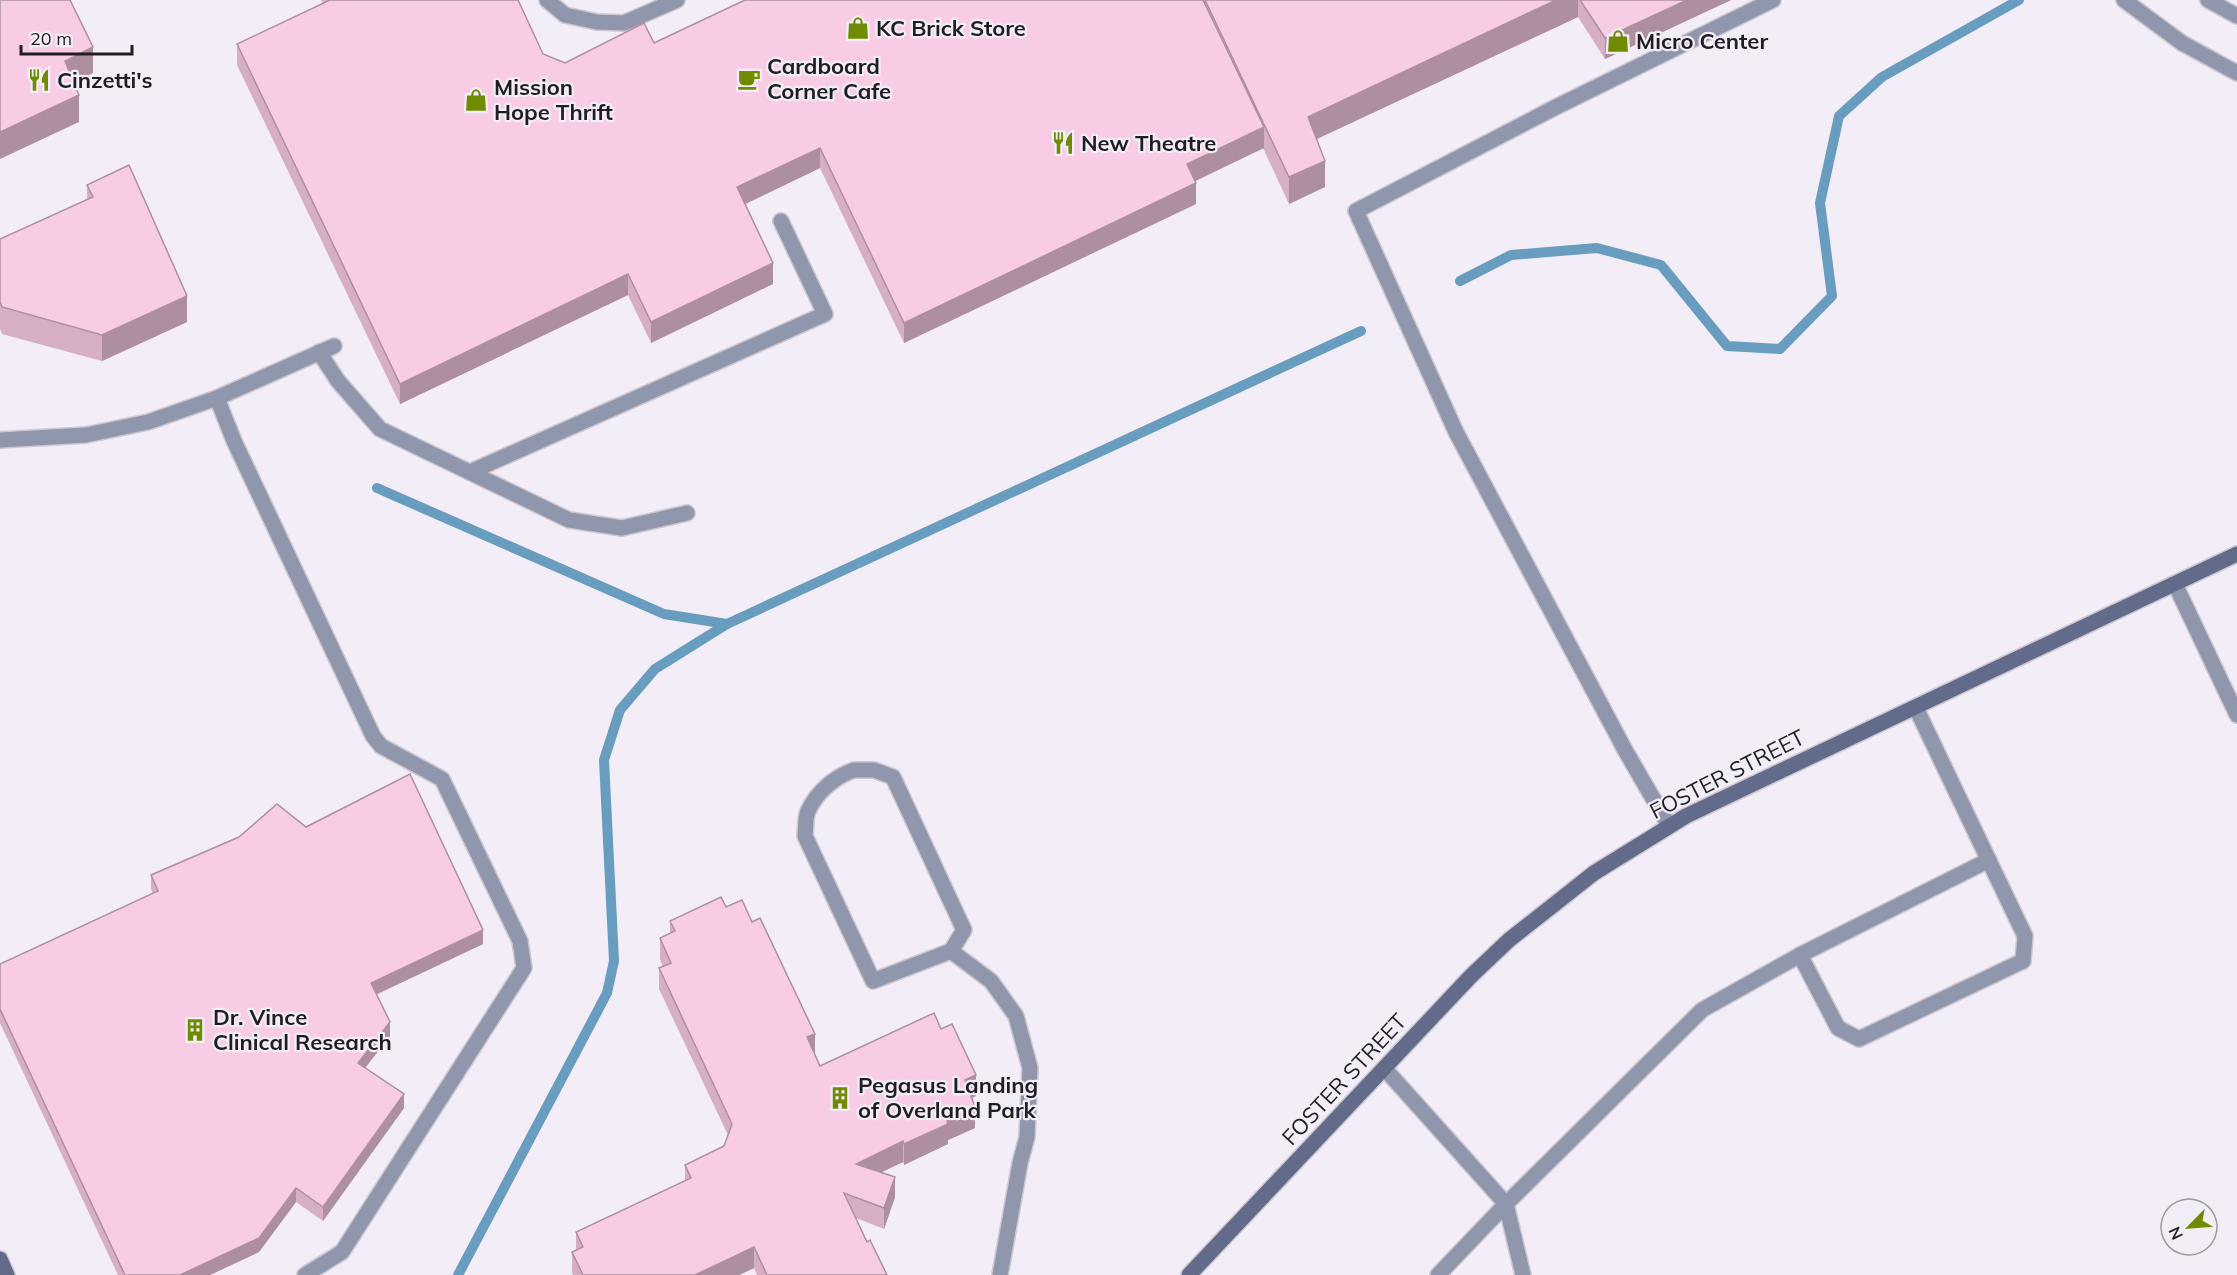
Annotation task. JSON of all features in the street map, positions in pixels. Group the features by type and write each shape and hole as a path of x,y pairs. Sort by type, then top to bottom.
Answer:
{"street":[{"path":"547,0 565,15 597,22 624,23 677,0"},
{"path":"1669,826 1625,750 1456,432 1356,212 1556,107 1773,0"},
{"path":"2124,0 2182,43 2237,74"},
{"path":"2208,0 2237,16"},
{"path":"470,472 825,315 781,221"},
{"path":"0,440 86,435 148,422 217,398 334,346"},
{"path":"319,352 338,381 380,429 569,520 622,528 687,513"},
{"path":"217,398 234,441 373,736 381,746 442,779 520,941 524,968 342,1252 305,1275"},
{"name":"FOSTER STREET","path":"1189,1275 1385,1070 1471,976 1509,940 1594,873 1686,816 2237,554"},
{"path":"2175,584 2237,715"},
{"path":"1800,955 1838,1028 1859,1040 2023,961 2025,936 1916,708"},
{"path":"854,770 874,770 893,777 964,930 951,951 873,981 806,836 808,812 826,786 839,775 854,770"},
{"path":"1438,1275 1506,1204 1702,1010 1800,955 1989,861"},
{"path":"951,951 991,981 1016,1016 1030,1068 1027,1137 1020,1163 1000,1275"},
{"path":"1385,1070 1506,1204 1523,1275"},
{"path":"0,1259 7,1275"}],"building":[{"name":"Cinzetti's","path":"0,0 70,0 93,47 65,61 79,95 0,132"},
{"path":"330,0 518,0 543,54 565,63 644,23 654,43 745,0 1203,0 1264,127 1187,164 1196,183 904,323 820,148 737,187 773,263 651,322 628,274 400,384 237,44"},
{"path":"1205,0 1556,0 1308,117 1325,161 1289,177"},
{"path":"1580,0 1687,0 1605,38"},
{"path":"129,165 187,296 102,335 2,307 0,302 0,239 93,197 87,185"},
{"name":"Dr. Vince Clinical Research","path":"410,774 483,930 371,983 390,1022 358,1063 404,1094 323,1207 296,1188 259,1238 180,1275 125,1275 0,1009 0,964 158,891 151,875 239,837 277,804 306,827"},
{"name":"Pegasus Landing of Overland Park","path":"721,897 726,907 742,900 752,922 760,918 815,1034 807,1037 820,1066 934,1013 941,1029 952,1024 976,1075 965,1080 975,1107 947,1121 948,1124 904,1144 903,1141 856,1164 895,1177 884,1208 844,1193 867,1242 870,1240 887,1275 767,1275 754,1247 695,1275 583,1275 572,1252 583,1247 576,1232 691,1178 685,1165 724,1146 732,1124 659,968 671,963 660,938 675,931 670,921"}],"waterway":[{"path":"1460,281 1511,255 1597,248 1661,265 1727,346 1780,349 1832,296 1820,203 1839,116 1882,77 2019,0"},
{"path":"458,1275 607,993 614,961 604,760 620,710 655,669 727,624 1361,331"},
{"path":"377,488 664,614 727,624"}],"place":[{"name":"KC Brick Store","path":"858,28"},
{"name":"Micro Center","path":"1618,41"},
{"name":"Cardboard Corner Cafe","path":"749,79"},
{"name":"Cinzetti's","path":"39,80"},
{"name":"Mission Hope Thrift","path":"476,100"},
{"name":"New Theatre","path":"1063,143"},
{"name":"Dr. Vince Clinical Research","path":"195,1030"},
{"name":"Pegasus Landing of Overland Park","path":"840,1098"}]}
